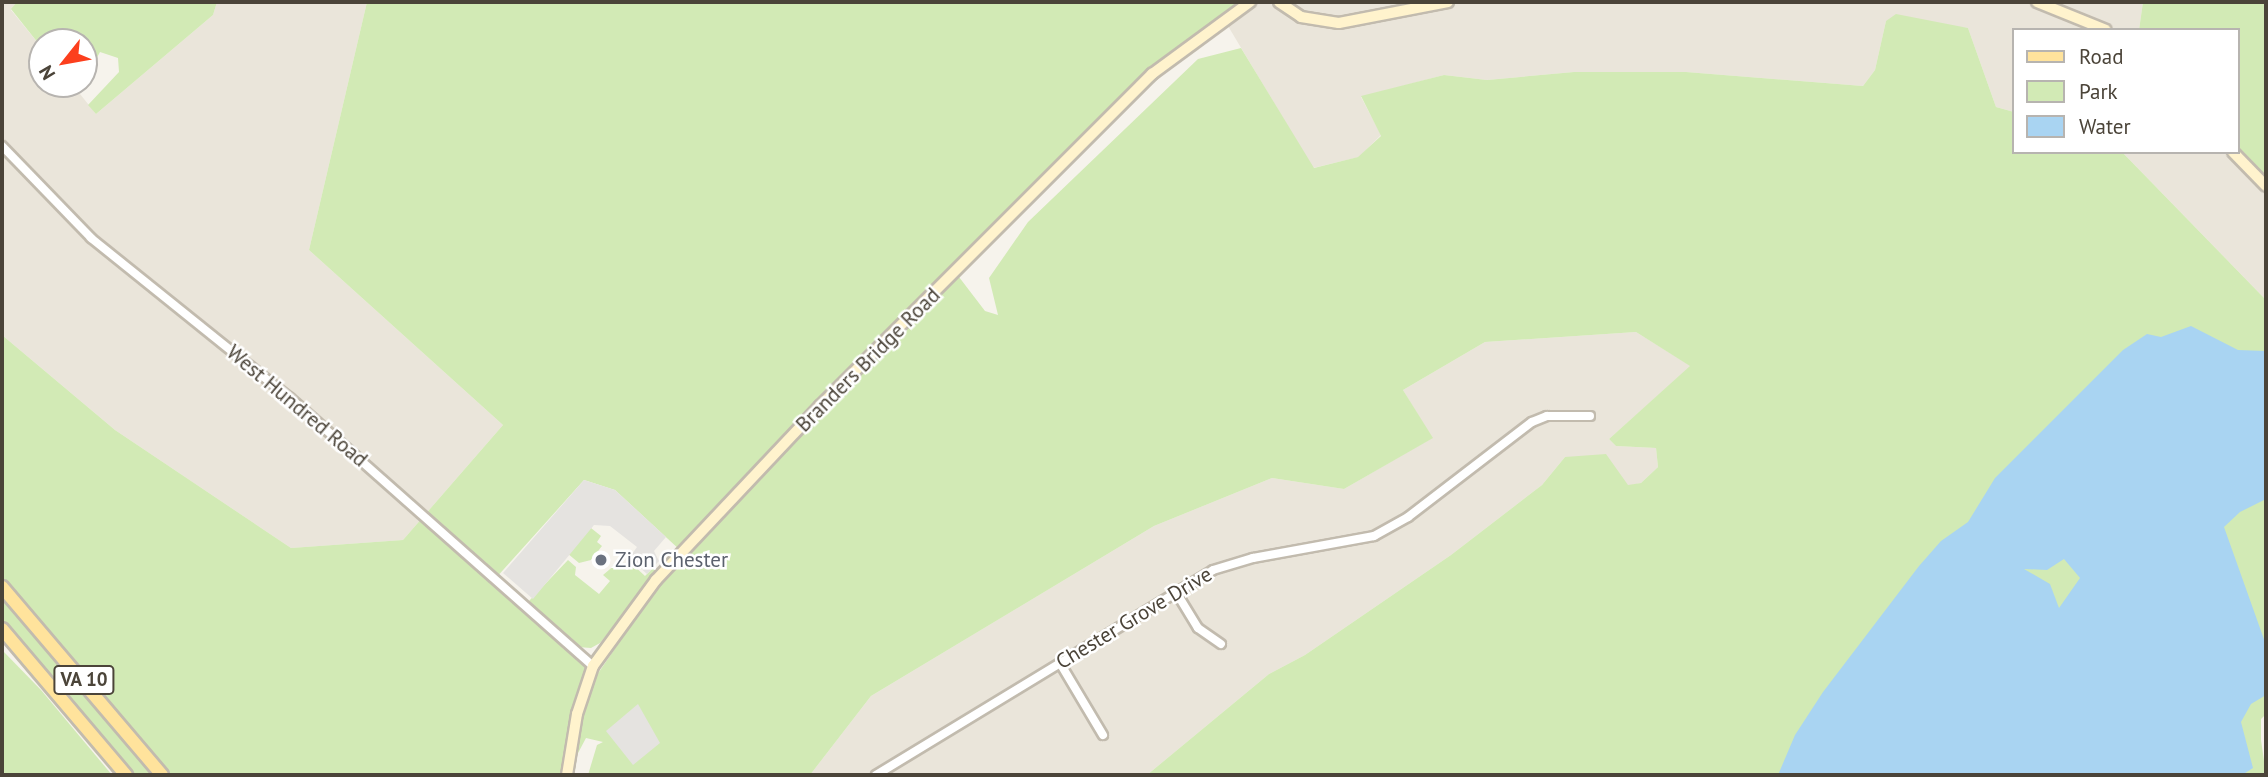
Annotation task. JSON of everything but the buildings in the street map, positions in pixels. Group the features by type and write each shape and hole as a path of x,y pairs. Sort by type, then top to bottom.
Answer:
{"main road":[{"name":"VA 10","path":"2,587 162,775"},
{"name":"VA 10","path":"2,629 126,775"}],"street":[{"name":"Branders Bridge Road","path":"567,775 577,714 593,666 656,580 820,406 1152,74 1250,2"},
{"path":"1279,2 1301,17 1339,23 1448,2"},
{"path":"2037,2 2101,28"},
{"name":"West Hundred Road","path":"2,146 91,238 290,398 593,666"},
{"path":"2235,154 2266,186"},
{"name":"Chester Grove Drive","path":"876,775 1176,593 1236,562 1374,536 1408,517 1532,422 1546,416 1590,416"},
{"path":"1176,593 1198,628 1221,644"},
{"path":"1060,663 1103,735"}],"shaded area":[{"path":"2,2 17,2 11,10 28,31 28,98 83,98 96,114 213,15 217,2 367,2 309,250 503,425 403,540 291,548 115,430 2,335"},
{"path":"1251,2 2143,2 2139,28 2012,28 2012,111 1996,107 1968,28 1886,21 1875,70 1863,86 1686,72 1574,72 1487,80 1444,75 1361,97 1381,135 1359,157 1313,168 1225,21"},
{"path":"2124,154 2235,154 2266,186 2266,300"},
{"path":"1636,332 1691,366 1609,439 1616,446 1656,448 1658,467 1641,483 1628,486 1565,457 1542,485 1451,555 1305,655 1269,674 1147,775 810,775 871,696 1154,526 1272,478 1344,489 1432,438 1403,390 1485,342"},
{"path":"584,480 615,490 666,537 654,551 659,561 647,574 629,558 637,547 610,526 594,525 533,599 503,573"},
{"path":"638,704 660,743 633,765 606,731"}],"green space":[{"path":"17,2 217,2 213,15 96,114 88,105 98,98 98,94 119,72 118,58 100,52 98,56 98,28 28,28 28,30 11,9"},
{"path":"367,2 1250,2 1171,59 681,551 615,490 584,480 495,579 593,666 567,775 163,775 2,584 2,335 115,430 291,548 403,540 503,425 309,250"},
{"path":"2143,2 2266,2 2266,180 2240,154 2240,28 2139,28"},
{"path":"1896,14 1968,28 1996,107 2012,111 2012,154 2124,154 2266,300 2266,714 2261,719 2261,740 2266,775 1147,775 1269,674 1305,655 1451,555 1542,485 1565,457 1606,454 1628,485 1641,483 1658,467 1656,448 1616,446 1609,439 1690,366 1636,332 1485,342 1403,390 1433,438 1344,489 1272,478 1154,526 871,696 810,775 588,775 597,745 603,742 586,738 577,755 579,724 590,685 660,583 738,498 959,277 985,311 998,315 989,278 1028,222 1198,59 1241,48 1314,168 1358,157 1381,136 1361,96 1444,75 1487,80 1574,72 1686,72 1863,86 1875,70 1886,21"},
{"path":"591,528 601,536 597,542 602,546 591,560 579,563 567,553"},
{"path":"568,560 576,567 575,575 599,594 610,581 603,575 616,564 622,568 630,562 645,576 653,568 657,573 600,643 591,648 578,647 529,601"},
{"path":"2,598 111,721 153,775 130,775 2,624"},
{"path":"2,650 41,690 112,775 2,775"}],"water":[{"path":"2191,326 2238,350 2266,351 2266,499 2240,512 2224,527 2266,645 2266,695 2251,704 2241,722 2253,768 2242,775 1778,775 1795,735 1823,692 1919,566 1941,541 1968,522 1995,478 2123,350 2147,334 2161,337","holes":["2064,559 2080,578 2059,608 2050,584 2024,569 2047,570"]}],"place":[{"name":"Zion Chester","path":"601,560"}]}
